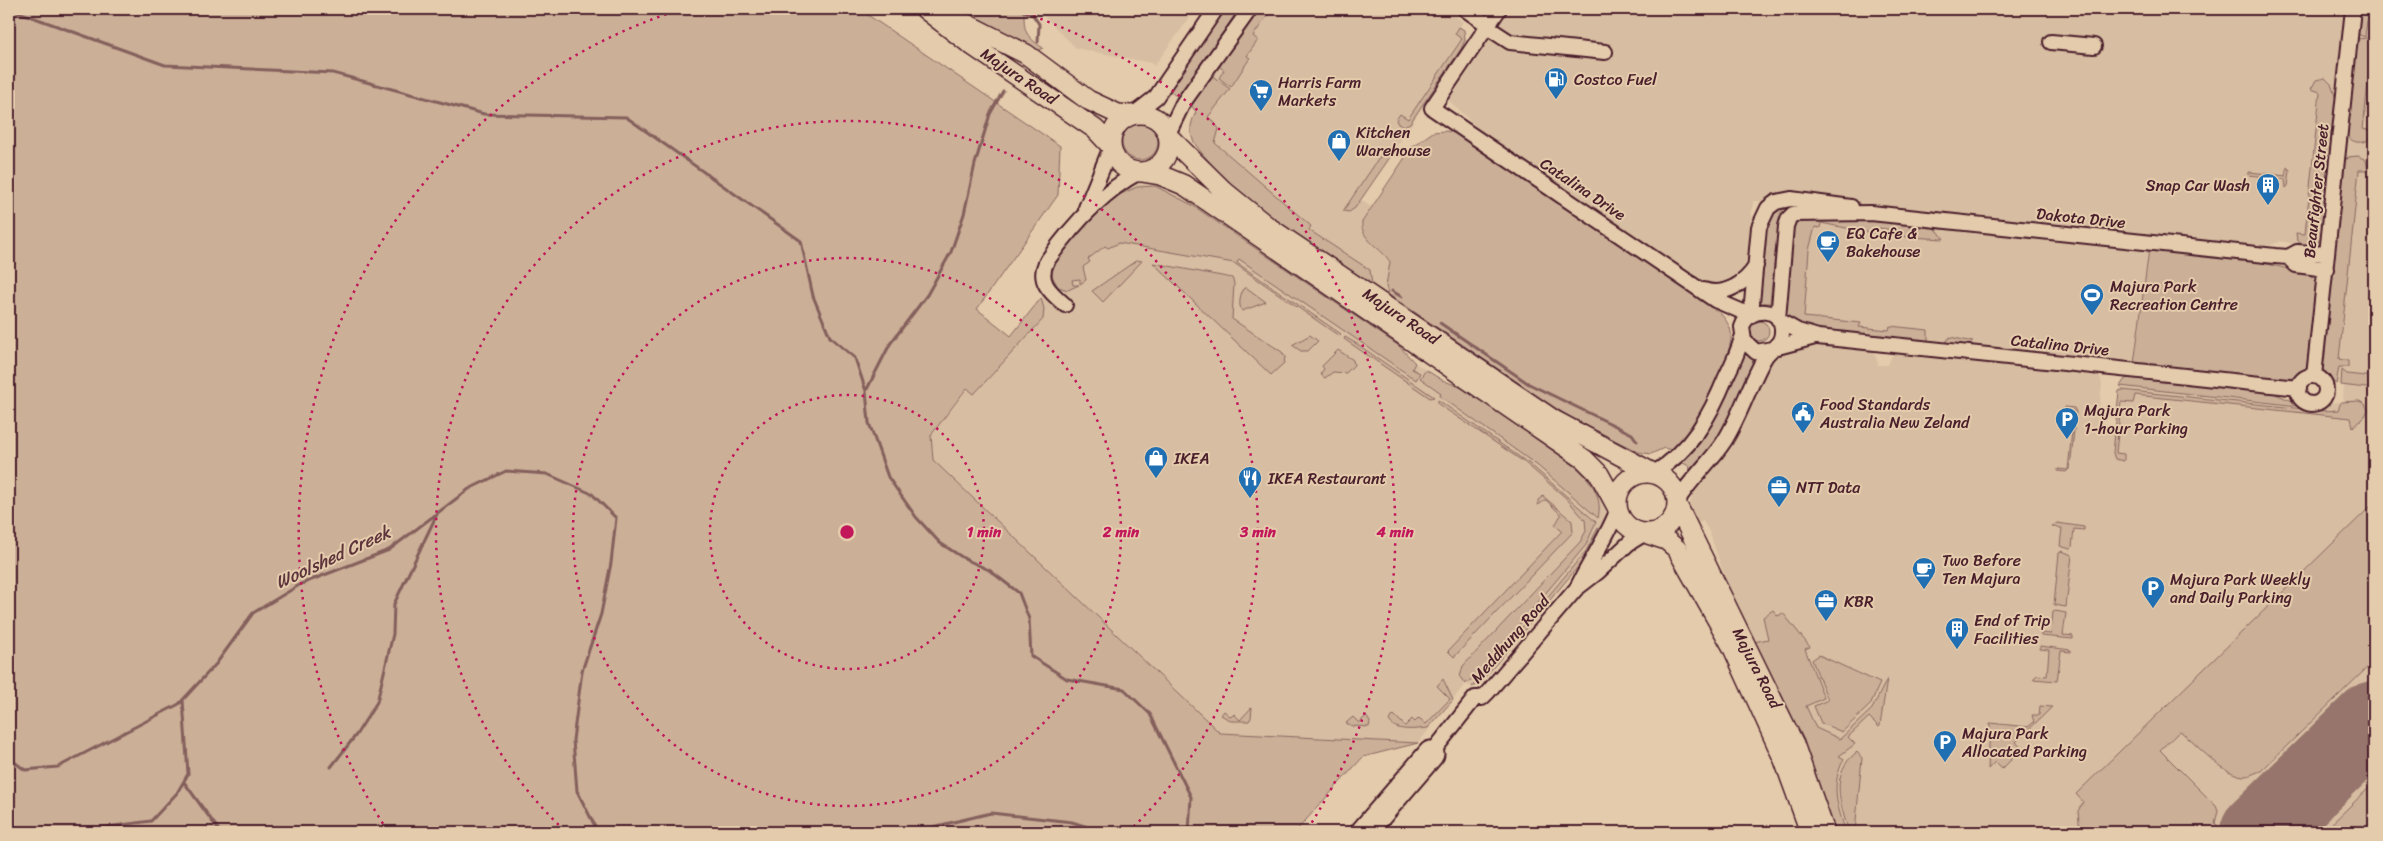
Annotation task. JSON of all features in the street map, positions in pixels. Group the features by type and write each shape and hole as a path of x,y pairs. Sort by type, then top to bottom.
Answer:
{"highway":[{"path":"1367,829 1431,754"}],"main road":[{"name":"Majura Road","path":"925,9 970,44 1095,129 1111,147"},
{"name":"Majura Road","path":"938,9 1026,54 1088,100 1118,114 1132,115"},
{"path":"1132,115 1153,117 1162,124 1168,135 1168,151 1164,160 1152,170 1140,172 1126,169 1119,163 1111,147 1115,127 1132,115"},
{"name":"Majura Road","path":"1168,135 1224,192 1267,226 1547,415 1589,440 1652,473"},
{"name":"Majura Road","path":"1140,172 1160,174 1184,186 1584,459 1599,474 1618,508"},
{"path":"1652,473 1670,483 1678,504 1668,526 1646,534 1627,526 1618,508 1619,493 1626,482 1637,474 1652,473"},
{"name":"Majura Road","path":"1678,504 1794,744 1825,832"},
{"name":"Majura Road","path":"1646,534 1666,540 1674,546 1732,646 1784,760 1810,832"}],"street":[{"path":"1132,115 1156,97 1216,9"},
{"path":"1168,135 1183,103 1250,9"},
{"path":"1465,9 1510,42 1605,52"},
{"path":"1488,26 1499,9"},
{"name":"Beaufighter Street","path":"2314,376 2353,9"},
{"name":"Catalina Drive","path":"1488,26 1432,108 1715,300 1750,314"},
{"path":"2051,42 2094,46"},
{"path":"1080,220 1111,147"},
{"path":"1065,305 1047,289 1043,279 1043,270 1050,257 1080,220 1113,188 1140,172"},
{"path":"1652,473 1676,457 1703,426 1716,401 1742,337 1743,324 1750,314 1760,224 1766,210 1776,202 1787,199 1843,206 1871,213"},
{"path":"1678,504 1690,481 1717,452 1726,439 1765,358 1782,337 1779,320 1786,234 1790,216 1798,214 1871,213"},
{"name":"Dakota Drive","path":"1871,213 2288,257 2297,252 2327,254"},
{"name":"Dakota Drive","path":"2288,257 2296,265 2326,268"},
{"path":"1697,288 1711,292 1728,290 1744,280 1756,266"},
{"name":"Catalina Drive","path":"1715,300 1728,314 1742,337"},
{"path":"1750,314 1767,312 1779,320"},
{"name":"Catalina Drive","path":"1779,320 1798,331 1818,337 2298,388"},
{"path":"1742,337 1753,350 1763,352 1773,349"},
{"name":"Catalina Drive","path":"1773,349 1818,337"},
{"path":"2314,376 2322,380 2326,393 2322,400 2314,404 2306,403 2301,398 2298,388 2304,379 2314,376"},
{"name":"Meddhung Road","path":"1576,589 1590,562 1606,540 1618,508"},
{"name":"Meddhung Road","path":"1431,754 1475,698 1482,698 1488,692 1576,589 1629,543 1646,534"}],"shaded area":[{"path":"9,9 859,9 1060,146 1058,195 977,309 1011,336 1041,298 1044,309 1043,319 974,394 967,388 931,435 933,460 1220,733 1418,743 1363,757 1295,832 9,832"},
{"path":"958,9 1024,9 1026,32 1032,40 1043,48 1039,50"},
{"path":"1037,9 1196,9 1154,66 1151,63 1076,48"},
{"path":"1223,9 1238,10 1179,98 1168,90"},
{"path":"1258,9 1447,9 1463,22 1460,26 1464,30 1465,39 1461,49 1361,200 1371,207 1362,222 1362,228 1366,236 1390,262 1386,289 1393,300 1252,202 1214,167 1192,139 1191,125 1196,112 1191,105"},
{"path":"1258,9 1272,9 1253,36 1258,40 1247,56 1250,58 1231,87 1219,78 1224,70 1217,65"},
{"path":"1491,9 2374,9 2374,832 1834,832 1734,603 1709,531 1703,521 1696,524 1690,505 1694,489 1724,455 1740,429 1775,353 1812,343 1868,349 1875,354 1878,365 1888,365 1892,355 1900,352 2094,373 2100,377 2102,384 2096,432 2114,434 2121,384 2128,377 2273,393 2308,407 2343,401 2344,386 2331,382 2323,373 2356,39 2342,38 2321,238 2318,244 2301,245 2280,241 2271,245 2250,246 1859,205 1845,200 1778,193 1761,201 1753,201 1744,269 1735,279 1715,286 1699,281 1489,139 1438,90"},
{"path":"2359,9 2374,9 2374,20 2367,21 2365,37 2357,34"},
{"path":"2371,22 2374,23 2374,28 2363,129 2373,131 2367,141 2357,142 2349,138 2346,132 2356,39 2368,38"},
{"path":"1459,27 1464,30 1465,40 1461,49 1410,123 1404,126 1398,124 1396,120 1400,114 1408,119 1462,39 1455,34"},
{"path":"1211,75 1230,89 1208,117 1219,129 1215,143 1311,226 1309,230 1370,270 1372,285 1285,228 1243,196 1224,178 1199,149 1191,134 1191,124 1196,112 1191,105"},
{"path":"2325,78 2331,84 2336,99 2321,238 2316,245 2305,247 2297,241 2296,233 2305,234 2320,92 2311,89 2316,80"},
{"path":"1140,124 1152,130 1158,142 1152,154 1140,160 1128,154 1122,142 1128,130"},
{"path":"1446,131 1458,134 1717,310 1726,320 1731,332 1731,341 1724,365 1705,406 1692,428 1671,450 1664,448 1651,454 1638,452 1569,417 1388,294 1386,286 1390,262 1364,234 1362,222 1412,147 1433,132"},
{"path":"1386,148 1393,153 1355,208 1349,212 1343,211"},
{"path":"2358,156 2366,160 2368,170 2359,170 2339,359 2348,361 2348,367 2339,367 2336,384 2325,376 2321,366 2343,164 2348,157"},
{"path":"2287,167 2290,170 2288,186 2286,188 2285,179 2249,175 2249,172 2286,176"},
{"path":"1144,181 1169,186 1194,202 1192,205 1399,346 1415,363 1442,380 1465,389 1571,463 1574,461 1599,486 1606,510 1603,527 1572,574 1480,683 1473,687 1465,684 1418,743 1220,733 933,460 931,435 1041,298 1053,280 1054,264 1085,222 1129,184"},
{"path":"1155,186 1192,205 1399,346 1415,363 1412,369 1420,373 1416,380 1239,259 1237,263 1341,334 1339,336 1234,263 1119,243 1108,248 1105,246 1088,259 1090,262 1083,267 1086,280 1080,284 1080,279 1072,280 1073,285 1079,285 1068,290 1058,287 1052,276 1054,265 1068,242 1088,219 1116,191 1119,195 1137,187"},
{"path":"1785,205 1786,207 1781,212 1779,219 1770,303 1758,303 1760,263 1765,234 1769,222 1776,212"},
{"path":"1865,219 2149,249 2134,364 1799,327 1795,222"},
{"path":"1865,219 1931,226 1944,239 1894,236 1894,230 1878,228 1876,234 1821,223 1820,228 1815,227 1809,250 1804,317 1861,323 1859,327 1889,330 1890,326 1928,330 1928,342 1805,329 1785,316 1791,230 1798,220"},
{"path":"2149,249 2245,259 2311,274 2316,285 2308,362 2302,373 2296,377 2284,379 2134,364"},
{"path":"1137,260 1142,261 1103,302 1092,291"},
{"path":"1153,263 1232,278 1234,283 1232,319 1282,352 1285,357 1284,363 1271,375"},
{"path":"1244,288 1247,288 1266,302 1242,311 1240,300"},
{"path":"1759,321 1766,324 1769,331 1766,338 1759,341 1752,338 1749,331 1752,324"},
{"path":"1310,335 1318,341 1308,351 1301,351 1292,345"},
{"path":"1345,337 1434,397 1430,398 1344,339"},
{"path":"1950,337 1973,342 1968,346 1944,344"},
{"path":"1338,350 1353,360 1354,365 1346,373 1333,372 1325,378 1320,374 1324,369 1322,366"},
{"path":"1745,354 1756,359 1742,390 1721,432 1691,472 1689,466 1681,462 1702,440 1713,422"},
{"path":"1426,370 1442,380 1465,389 1576,467 1595,490 1599,504 1598,518 1538,466 1440,396 1441,393 1420,378"},
{"path":"2342,370 2347,374 2374,377 2374,389 2341,385"},
{"path":"2133,377 2268,391 2307,407 2120,386 2125,379"},
{"path":"2119,391 2324,411 2338,410 2341,402 2359,401 2365,404 2368,410 2365,416 2353,427 2351,418 2135,395 2133,403 2121,402 2116,453 2124,454 2124,461 2115,459 2113,453"},
{"path":"1438,400 1531,465 1596,522 1586,545 1476,676 1465,684 1460,677 1463,666 1580,542 1586,531 1585,520 1566,498 1524,462 1438,404"},
{"path":"2065,407 2074,408 2076,412 2070,468 2068,470 2074,411 2065,409"},
{"path":"2058,469 2068,470 2066,472 2058,471"},
{"path":"1543,496 1572,521 1573,532 1454,657 1448,651 1562,531 1555,525 1561,515 1546,500 1538,505 1538,500"},
{"path":"2374,503 2374,661 2261,771 2246,776 2229,771 2211,759 2180,731 2160,750 2216,806 2218,811 2215,823 2224,832 2080,832 2078,811 2083,802 2076,794"},
{"path":"2057,523 2084,527 2084,530 2074,529 2072,547 2070,549 2060,546 2062,528 2052,527"},
{"path":"1598,528 1601,530 1588,555 1480,683 1472,687 1586,551"},
{"path":"2062,551 2072,555 2066,607 2054,605 2059,553"},
{"path":"1773,610 1778,616 1783,613 1810,647 1805,649 1824,698 1806,706 1816,728 1840,739 1872,709 1887,679 1880,726 1869,717 1848,737 1855,744 1839,756 1844,759 1837,778 1836,796 1846,832 1834,832 1754,642 1768,639 1763,617"},
{"path":"2053,612 2066,613 2063,635 2073,636 2073,639 2041,636 2041,633 2051,634"},
{"path":"2040,646 2071,650 2071,652 2061,651 2057,681 2033,679 2037,675 2047,676 2049,650 2040,649"},
{"path":"1819,655 1880,683 1870,705 1842,732 1821,723 1814,706 1828,700 1812,660"},
{"path":"1443,679 1453,700 1428,728 1401,729 1392,724 1389,720 1394,715 1405,726 1412,719 1415,722 1419,718 1426,724 1450,699 1437,686"},
{"path":"2040,706 2052,707 2016,742 2022,749 2002,769 1995,762 1988,769 1990,723 2028,727 2034,722 2032,715 2039,715"},
{"path":"1252,707 1249,721 1231,721 1221,715 1224,711 1231,717 1234,714 1240,720"},
{"path":"1366,716 1370,722 1369,727 1352,726 1346,723 1353,717 1359,723"},
{"path":"1857,752 1862,758 1855,832 1849,832 1840,800 1840,779 1848,760"},
{"path":"2374,783 2374,832 2323,832"}],"waterway":[{"path":"10,9 165,65 333,73 484,114 626,117 801,241 813,296 830,337 855,358 866,391"},
{"path":"1019,9 1033,15"},
{"path":"1034,9 1033,15 1039,24 1038,42"},
{"path":"1003,91 990,114 975,164 964,214 951,252 927,295 890,344 866,391 869,423 888,477 916,517 940,543 965,559 989,570 1019,593 1029,619 1031,656 1067,679 1124,689 1150,714 1191,797 1189,832"},
{"path":"1392,291 1402,297"},
{"path":"1440,323 1529,384 1632,434 1637,441"},
{"name":"Woolshed Creek","path":"9,758 25,770 58,767 179,704 216,664 253,613 301,584 389,550 469,489 506,471 547,474 592,494 616,518 611,563 601,614 582,671 573,740 577,791 598,832"},
{"path":"331,767 356,735 377,702 393,634 394,604 437,514"},
{"path":"70,832 151,821 177,793 188,774 183,700"},
{"path":"184,782 220,832"},
{"name":"Woolshed Creek","path":"912,832 991,813 1072,822 1103,832"}],"runway":[{"path":"2259,832 2374,720"}],"place":[{"name":"Costco Fuel","path":"1556,100"},
{"name":"Harris Farm Markets","path":"1261,112"},
{"name":"Kitchen Warehouse","path":"1339,162"},
{"name":"Snap Car Wash","path":"2268,206"},
{"name":"EQ Cafe & Bakehouse","path":"1828,263"},
{"name":"Majura Park Recreation Centre","path":"2092,316"},
{"name":"Food Standards Australia New Zeland","path":"1803,434"},
{"name":"Majura Park 1-hour Parking","path":"2067,440"},
{"name":"IKEA","path":"1156,479"},
{"name":"IKEA Restaurant","path":"1250,499"},
{"name":"NTT Data","path":"1779,508"},
{"name":"Two Before Ten Majura","path":"1924,590"},
{"name":"Majura Park Weekly and Daily Parking","path":"2153,609"},
{"name":"KBR","path":"1826,622"},
{"name":"End of Trip Facilities","path":"1957,650"},
{"name":"Majura Park Allocated Parking","path":"1945,763"}]}
